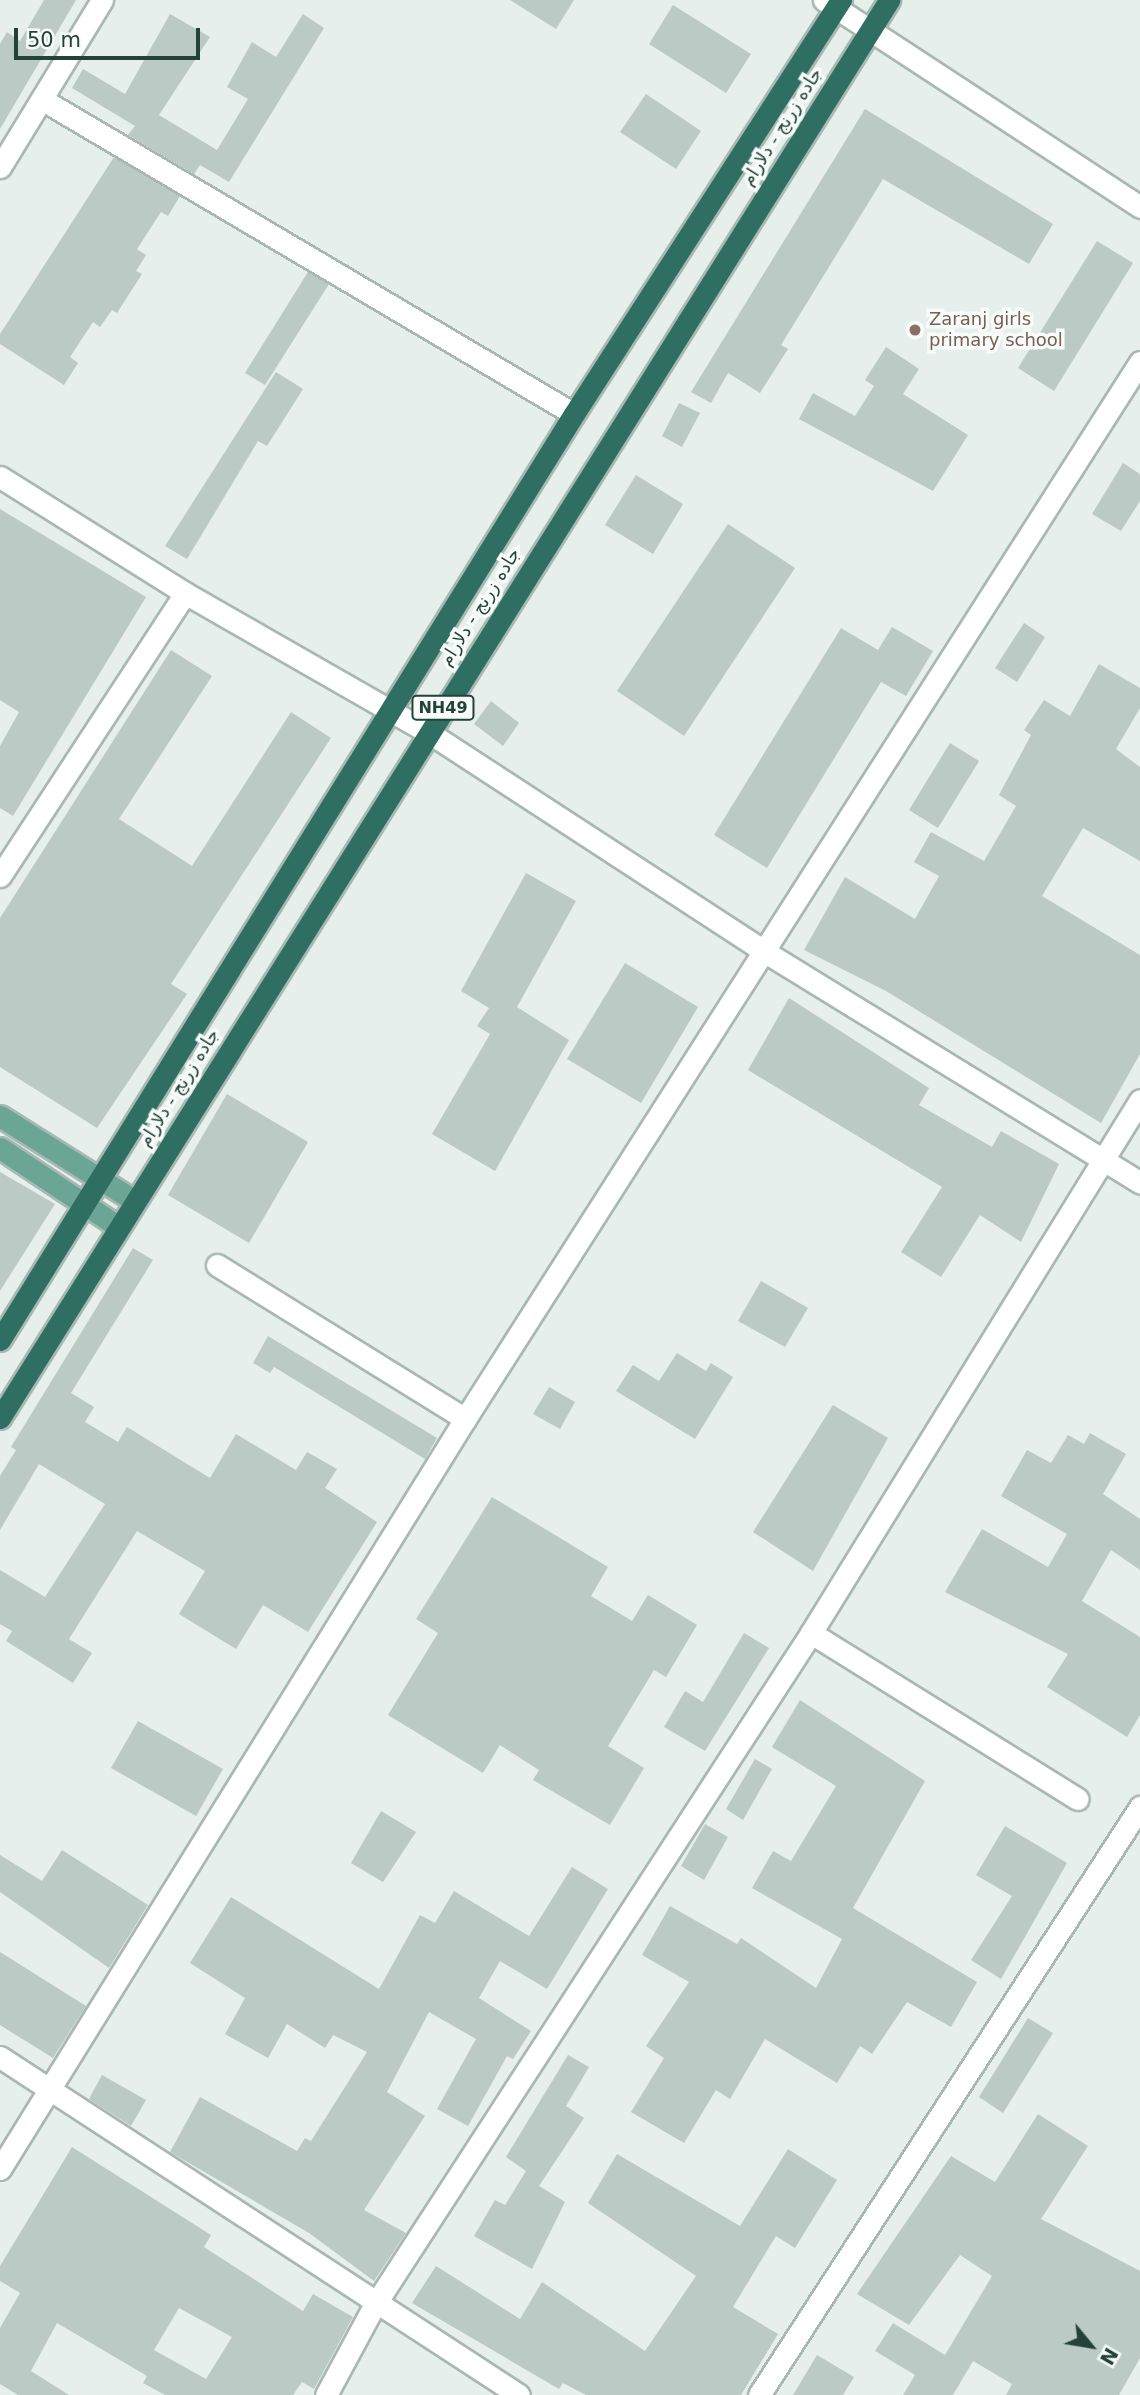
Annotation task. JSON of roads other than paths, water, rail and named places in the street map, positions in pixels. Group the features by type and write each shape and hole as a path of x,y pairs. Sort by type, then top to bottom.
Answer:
{"highway":[{"name":"جاده زرنج - دلارام","path":"0,1418 889,0"},
{"name":"جاده زرنج - دلارام","path":"0,1340 574,414 834,3"}],"main road":[{"path":"0,1116 99,1182 135,1201"},
{"path":"0,1148 119,1227"}],"street":[{"path":"0,167 102,0"},
{"path":"834,3 870,30 1140,207"},
{"path":"43,100 574,414"},
{"path":"0,2169 465,1419 762,950 1140,362"},
{"path":"0,477 185,593 391,709 762,950 1140,1183"},
{"path":"0,876 185,593"},
{"path":"326,2395 374,2306 811,1633 1140,1100"},
{"path":"218,1265 465,1419"},
{"path":"811,1633 1078,1799"},
{"path":"759,2395 1132,1840 1140,1807"},
{"path":"0,2057 374,2306 519,2395"}],"place":[{"name":"Zaranj girls primary school","path":"915,330"}]}
